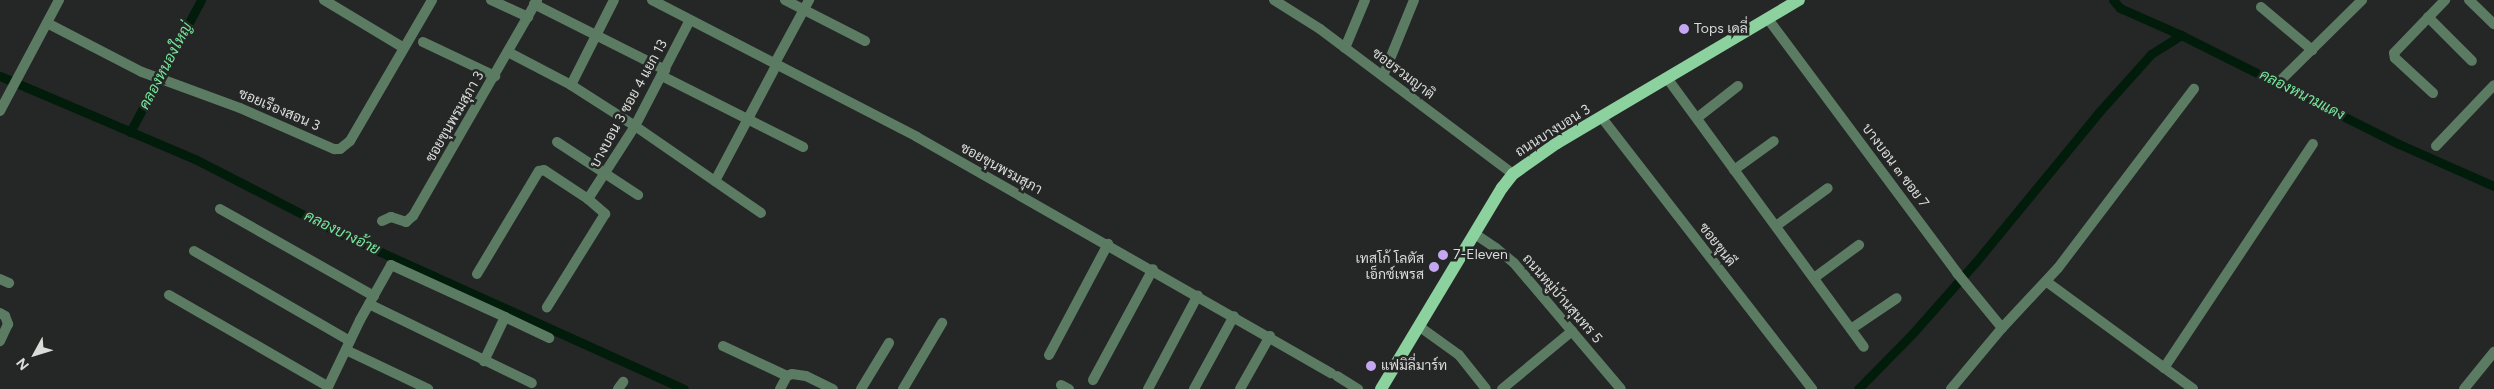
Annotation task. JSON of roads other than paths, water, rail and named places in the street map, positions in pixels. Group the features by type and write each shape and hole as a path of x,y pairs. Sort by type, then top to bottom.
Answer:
{"main road":[{"name":"ถนนบางบอน 3","path":"1381,389 1502,188 1513,174 1557,143 1800,0"}],"street":[{"path":"0,110 10,95 59,0"},
{"path":"324,0 404,48"},
{"name":"ซอยเรืองสอน 3","path":"47,23 153,76 240,108 334,149 340,149 350,141 432,0"},
{"path":"491,0 528,17"},
{"path":"571,85 614,0"},
{"name":"ซอยขุนพรมสุภา","path":"652,0 910,133 1270,336 1358,389"},
{"path":"785,0 865,41"},
{"path":"715,182 750,118 809,0"},
{"name":"ซอยรวมญาติ","path":"1274,0 1345,48 1513,174"},
{"path":"1345,48 1365,0"},
{"path":"1383,76 1414,0"},
{"path":"2281,80 2362,0"},
{"path":"2433,93 2395,58 2394,53 2445,0"},
{"path":"2469,0 2494,24"},
{"path":"535,2 663,73 803,147"},
{"name":"ซอยขุนพรมสุภา 3","path":"382,221 391,217 409,222 495,76 535,2"},
{"path":"2261,7 2312,50"},
{"path":"2428,17 2472,60"},
{"name":"บางบอน ๓ ซอย 7","path":"1768,19 1958,273 2002,328"},
{"name":"บางบอน 3 ซอย 4 แยก 13","path":"588,199 635,126 690,20"},
{"path":"423,42 495,76"},
{"path":"508,52 571,85 635,126 761,213"},
{"path":"1667,78 1864,347"},
{"path":"2436,146 2494,85"},
{"path":"1696,118 1738,86"},
{"path":"1953,388 2002,328 2047,282 2194,89"},
{"name":"ซอยขุนดี","path":"1602,118 1812,389"},
{"path":"1734,170 1774,141"},
{"path":"557,142 638,195"},
{"path":"2164,368 2312,144"},
{"path":"477,274 539,171 544,170 588,199 603,212 604,216 547,307"},
{"path":"1776,226 1828,188"},
{"path":"220,209 372,300 484,361 532,383"},
{"name":"ถนนหมู่บ้านสุนทร 5","path":"1475,234 1514,263 1621,389"},
{"path":"1049,356 1108,244"},
{"path":"1814,278 1859,245"},
{"path":"194,251 348,345 428,389"},
{"path":"169,295 327,388 391,265 505,316 549,338"},
{"path":"1093,380 1153,270"},
{"path":"2047,282 2192,389"},
{"path":"1148,389 1198,295"},
{"path":"1851,329 1897,298"},
{"path":"0,313 8,321 0,341"},
{"path":"484,361 505,316"},
{"path":"1194,389 1234,316"},
{"path":"903,389 942,323"},
{"path":"1420,327 1458,356 1486,389"},
{"path":"1502,389 1572,331"},
{"path":"1240,389 1270,336"},
{"path":"862,389 889,343"},
{"path":"724,346 788,376"},
{"path":"2464,389 2494,352"},
{"path":"780,389 788,376 792,374 806,376 833,389"}],"waterway":[{"name":"คลองหนองใหญ่","path":"130,132 201,0"},
{"name":"คลองหนามแดง","path":"2113,0 2120,8 2181,35 2399,144 2494,186"},
{"path":"1858,389 1913,333 1975,263 2099,112 2151,54 2181,35"},
{"name":"คลองบางอ้าย","path":"0,76 195,159 343,235 684,389"}],"place":[{"name":"Tops เดลี่","path":"1684,29"},
{"name":"7-Eleven","path":"1443,255"},
{"name":"เทสโก้ โลตัส เอ็กซ์เพรส","path":"1434,267"},
{"name":"แฟมิลี่มาร์ท","path":"1371,366"}]}
